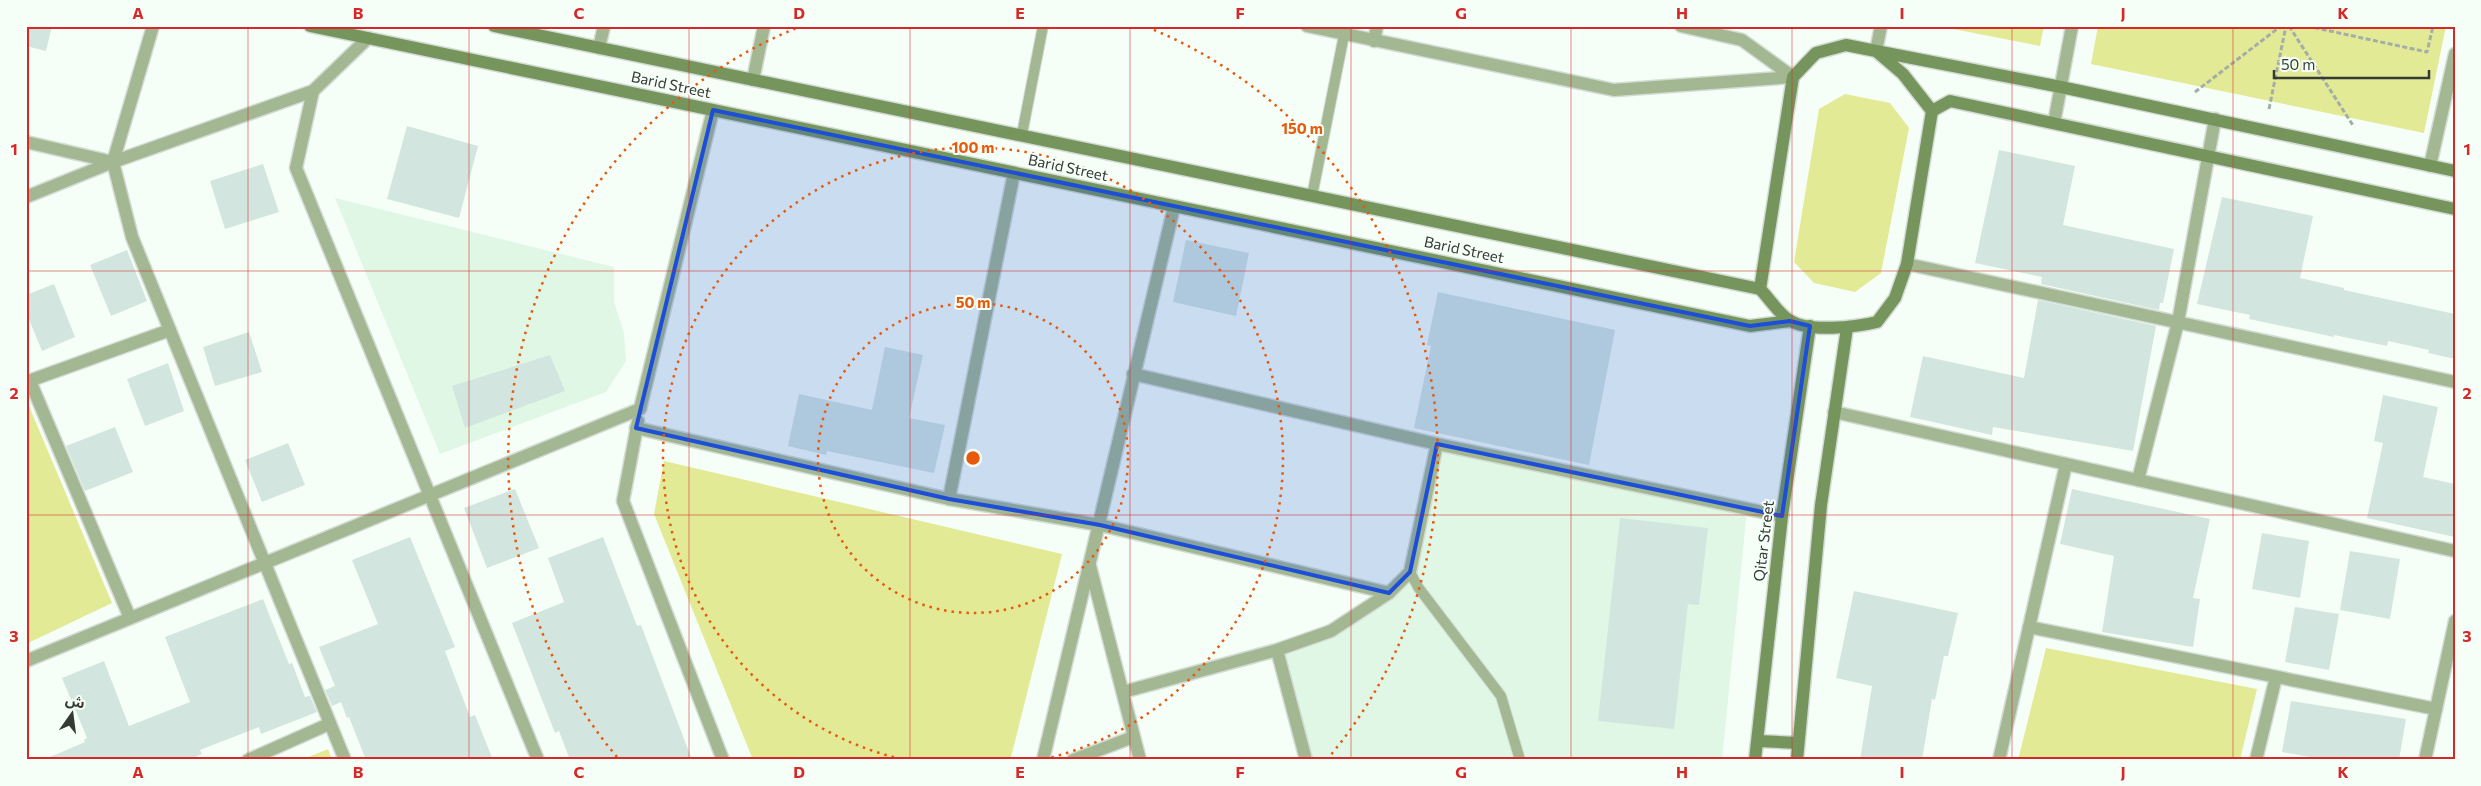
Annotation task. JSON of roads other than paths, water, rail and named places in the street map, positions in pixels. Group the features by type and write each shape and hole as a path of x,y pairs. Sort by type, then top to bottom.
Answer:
{"main road":[{"name":"Barid Street","path":"310,26 1750,326 1790,321"},
{"name":"Barid Street","path":"494,26 1022,134 1760,289"},
{"path":"1876,50 1903,74 1932,111 1907,264 1896,298 1878,322 1847,328 1810,326 1790,321 1760,289 1793,77 1816,53 1846,45 1876,50 2061,87 2455,171"},
{"path":"1932,111 1950,102 2208,155 2455,209"},
{"name":"Qitar Street","path":"1755,760 1782,516 1810,326"},
{"path":"1797,760 1821,505 1847,328"},
{"path":"1758,740 1798,743"}],"street":[{"path":"153,26 113,162 132,237 344,760"},
{"path":"599,48 604,26"},
{"path":"753,80 764,26"},
{"path":"1307,26 1614,90 1793,77"},
{"path":"1374,41 1377,26"},
{"path":"1681,26 1742,40 1793,77"},
{"path":"1876,50 1881,26"},
{"path":"2054,123 2072,26"},
{"path":"26,197 113,162 313,91 368,38"},
{"path":"2430,166 2455,54"},
{"path":"313,91 296,168 538,760"},
{"path":"713,110 640,409 623,501 723,760"},
{"path":"2138,480 2178,322 2215,119"},
{"path":"26,142 113,162"},
{"path":"948,499 1014,173"},
{"path":"1042,760 1100,525 1133,374 1174,207"},
{"path":"1907,264 2455,382"},
{"path":"130,618 28,381 170,330"},
{"path":"1133,374 1437,444 1782,516"},
{"path":"26,661 640,409"},
{"path":"1834,412 2455,551"},
{"path":"636,428 948,499 1100,525 1389,592"},
{"path":"1123,692 1277,650 1331,631 1389,592 1410,572 1437,444"},
{"path":"1999,760 2066,464"},
{"path":"1090,564 1140,760"},
{"path":"2425,760 2455,621"},
{"path":"2029,627 2436,709"},
{"path":"1277,650 1306,760"},
{"path":"2256,760 2276,677"},
{"path":"248,760 329,724"},
{"path":"1074,760 1133,737"}],"lane":[{"path":"1022,134 1043,26"},
{"path":"1312,196 1344,35"},
{"path":"1410,572 1418,587 1501,696 1520,760"}]}
